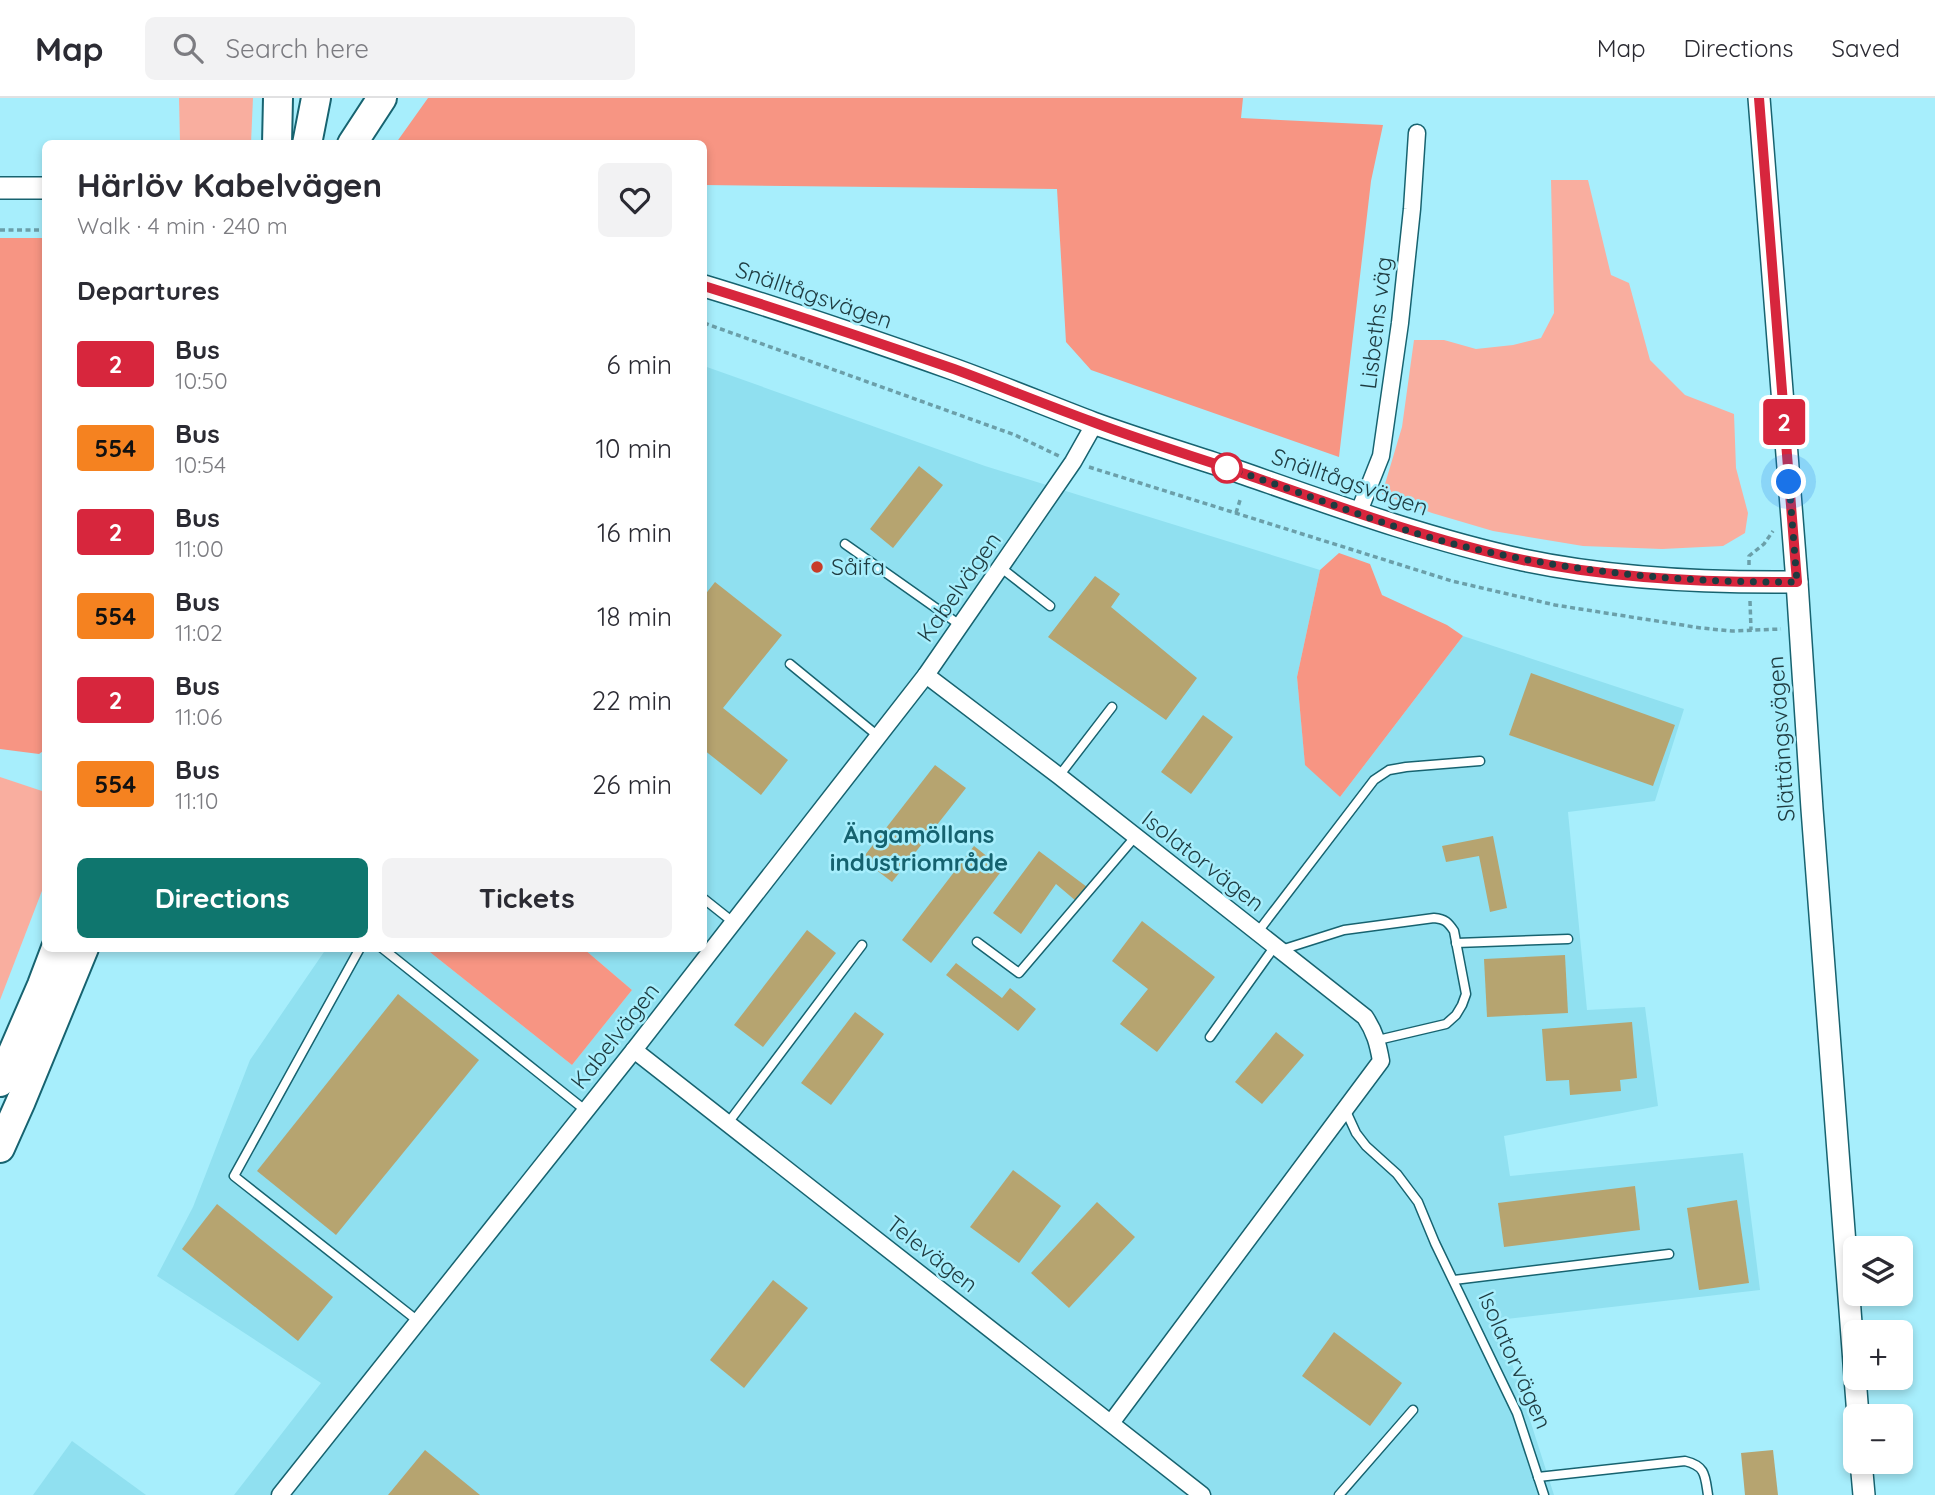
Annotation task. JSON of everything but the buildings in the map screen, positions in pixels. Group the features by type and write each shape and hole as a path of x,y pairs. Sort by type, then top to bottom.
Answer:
{"highway":[{"path":"276,140 278,98"},
{"path":"308,140 316,98"},
{"path":"355,140 382,98"},
{"path":"0,1082 54,952"},
{"path":"0,1148 82,952"}],"street":[{"name":"Slättängsvägen","path":"1759,98 1851,1320"},
{"name":"Lisbeths väg","path":"1358,514 1381,456 1400,323 1417,133"},
{"path":"0,188 42,188"},
{"name":"Snälltågsvägen","path":"707,287 954,369 1095,423 1358,514 1454,543 1526,561 1605,573 1672,579 1797,582"},
{"name":"Kabelvägen","path":"280,1495 634,1050 926,675 1073,462 1095,423"},
{"name":"Isolatorvägen","path":"926,675 1365,1017 1378,1040"},
{"path":"1111,1423 1381,1061 1378,1040"},
{"name":"Televägen","path":"634,1050 1202,1495"},
{"path":"1862,1474 1864,1495"}],"lane":[{"path":"845,544 960,625"},
{"path":"1000,568 1049,606"},
{"path":"790,664 878,736"},
{"path":"1059,776 1112,707"},
{"path":"1257,933 1374,780 1389,771 1406,767 1480,761"},
{"path":"977,942 1019,973 1135,836"},
{"path":"707,901 733,922"},
{"path":"1210,1037 1278,948 1344,930 1444,919 1454,931 1466,994 1462,1005 1446,1024 1378,1040"},
{"path":"1456,943 1568,939"},
{"path":"728,1123 862,945"},
{"path":"358,952 234,1175 418,1321"},
{"path":"387,952 585,1110"},
{"name":"Isolatorvägen","path":"1345,1110 1366,1146 1397,1174 1418,1202 1517,1413 1544,1495"},
{"path":"1454,1280 1669,1254"},
{"path":"1339,1495 1413,1410"},
{"path":"1538,1477 1685,1461 1695,1463 1702,1470 1708,1495"}],"path":[{"path":"0,230 42,230"},
{"path":"707,324 1015,435 1073,462 1452,581 1555,605 1701,628 1732,631 1800,627"},
{"path":"1236,513 1241,497"},
{"path":"1750,582 1751,630"}],"shaded area":[{"path":"179,98 253,98 251,140 180,140"},
{"path":"428,98 1243,98 1241,118 1383,125 1371,181 1339,457 1091,370 1066,342 1057,189 707,185 707,140 398,140"},
{"path":"1551,180 1588,180 1611,275 1629,283 1650,360 1685,395 1734,414 1736,468 1748,513 1745,533 1723,546 1662,549 1583,546 1493,531 1432,513 1382,494 1402,427 1414,340 1444,340 1476,349 1513,345 1541,338 1554,313"},
{"path":"0,238 42,238 42,752 39,754 0,749"},
{"path":"707,367 985,466 1320,570 1297,677 1305,764 1340,797 1463,636 1684,709 1655,801 1568,812 1587,1010 1645,1007 1658,1106 1504,1136 1510,1176 1743,1153 1760,1290 1498,1320 1554,1495 234,1495 321,1383 157,1276 193,1207 250,1060 324,952 430,952 572,1065 632,990 588,952 707,952"},
{"path":"1339,553 1370,564 1382,595 1447,625 1463,636 1340,797 1305,765 1297,677 1320,570"},
{"path":"0,777 42,791 42,891 0,1000"},
{"path":"430,952 588,952 632,990 572,1065"},
{"path":"72,1441 146,1495 33,1495"}],"bus line":[{"name":"2","path":"707,287 954,369 1095,423 1358,514 1454,543 1526,561 1605,573 1672,579 1797,582 1759,98"}],"place":[{"name":"Såifa","path":"817,567"}],"district":[{"name":"Ängamöllans industriområde","path":"919,849"}],"route":[{"path":"1227,468 1422,534 1526,561 1605,573 1745,582 1797,582 1789,482"}]}
